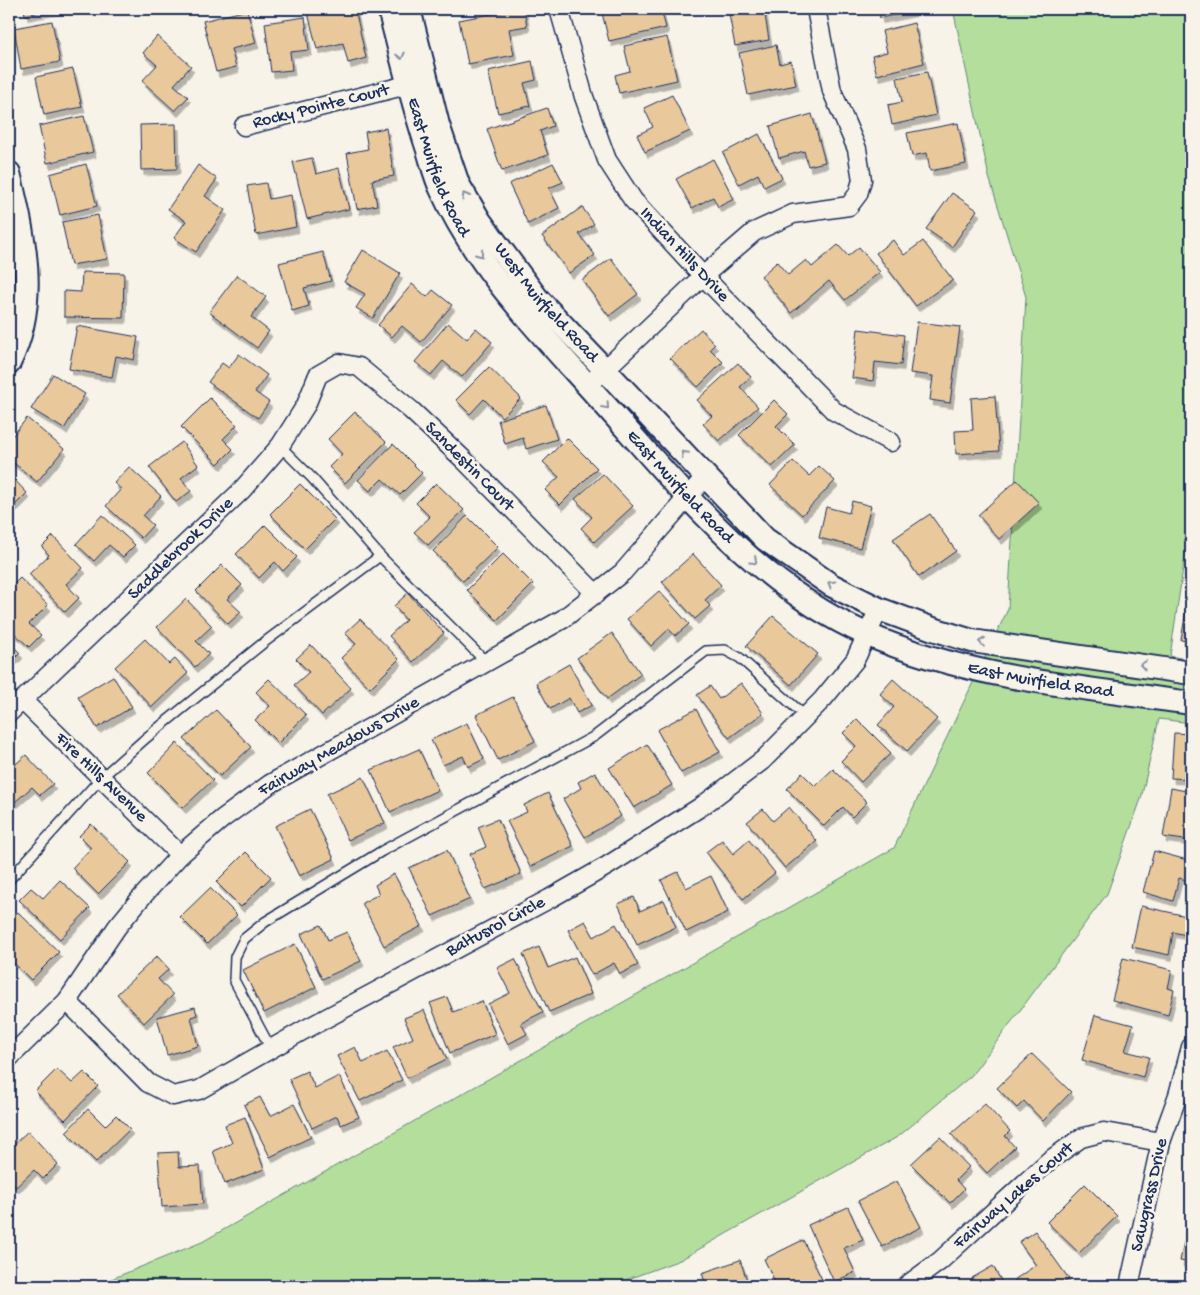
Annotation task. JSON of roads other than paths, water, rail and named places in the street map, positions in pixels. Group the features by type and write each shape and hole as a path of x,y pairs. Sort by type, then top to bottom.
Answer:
{"street":[{"name":"East Muirfield Road","path":"389,9 418,83 440,189 459,225 523,314 688,497 760,567 835,619 868,635 943,662 1000,675 1191,703"},
{"name":"West Muirfield Road","path":"409,9 418,83 438,125 458,184 480,221 536,298 604,370"},
{"name":"Indian Hills Drive","path":"559,9 584,97 607,160 633,200 703,276 834,411 891,442"},
{"path":"588,386 703,276 754,232 793,214 848,206 858,194 862,180 857,148 832,91 816,9"},
{"name":"Rocky Pointe Court","path":"244,126 418,83"},
{"path":"9,173 28,265 23,319 15,351 9,363"},
{"name":"Sandestin Court","path":"330,367 339,363 359,367 411,410 596,594"},
{"name":"Saddlebrook Drive","path":"9,713 241,491 280,446 306,405 318,375 330,367"},
{"name":"East Muirfield Road","path":"604,370 765,539 831,585 909,622 972,641 1191,672"},
{"name":"Fairway Meadows Drive","path":"9,1058 67,1001 116,926 180,855 222,819 270,784 563,619 623,572 705,477"},
{"name":"Baltusrol Circle","path":"67,1001 148,1083 173,1096 199,1090 558,894 666,830 741,777 786,739 856,660 879,608"},
{"name":"Fire Hills Avenue","path":"22,700 180,855"},
{"name":"Sawgrass Drive","path":"1129,1286 1161,1142 1178,1095 1191,1047"},
{"name":"Fairway Lakes Court","path":"906,1286 940,1261 1050,1160 1081,1138 1104,1132 1161,1142"}],"lane":[{"path":"280,446 312,478 380,556 487,663"},
{"path":"9,880 101,778 146,738 262,644 380,556"},
{"path":"271,1049 234,980 235,958 244,939 265,922 382,850 595,736 706,652 725,650 740,658 806,717"}]}
